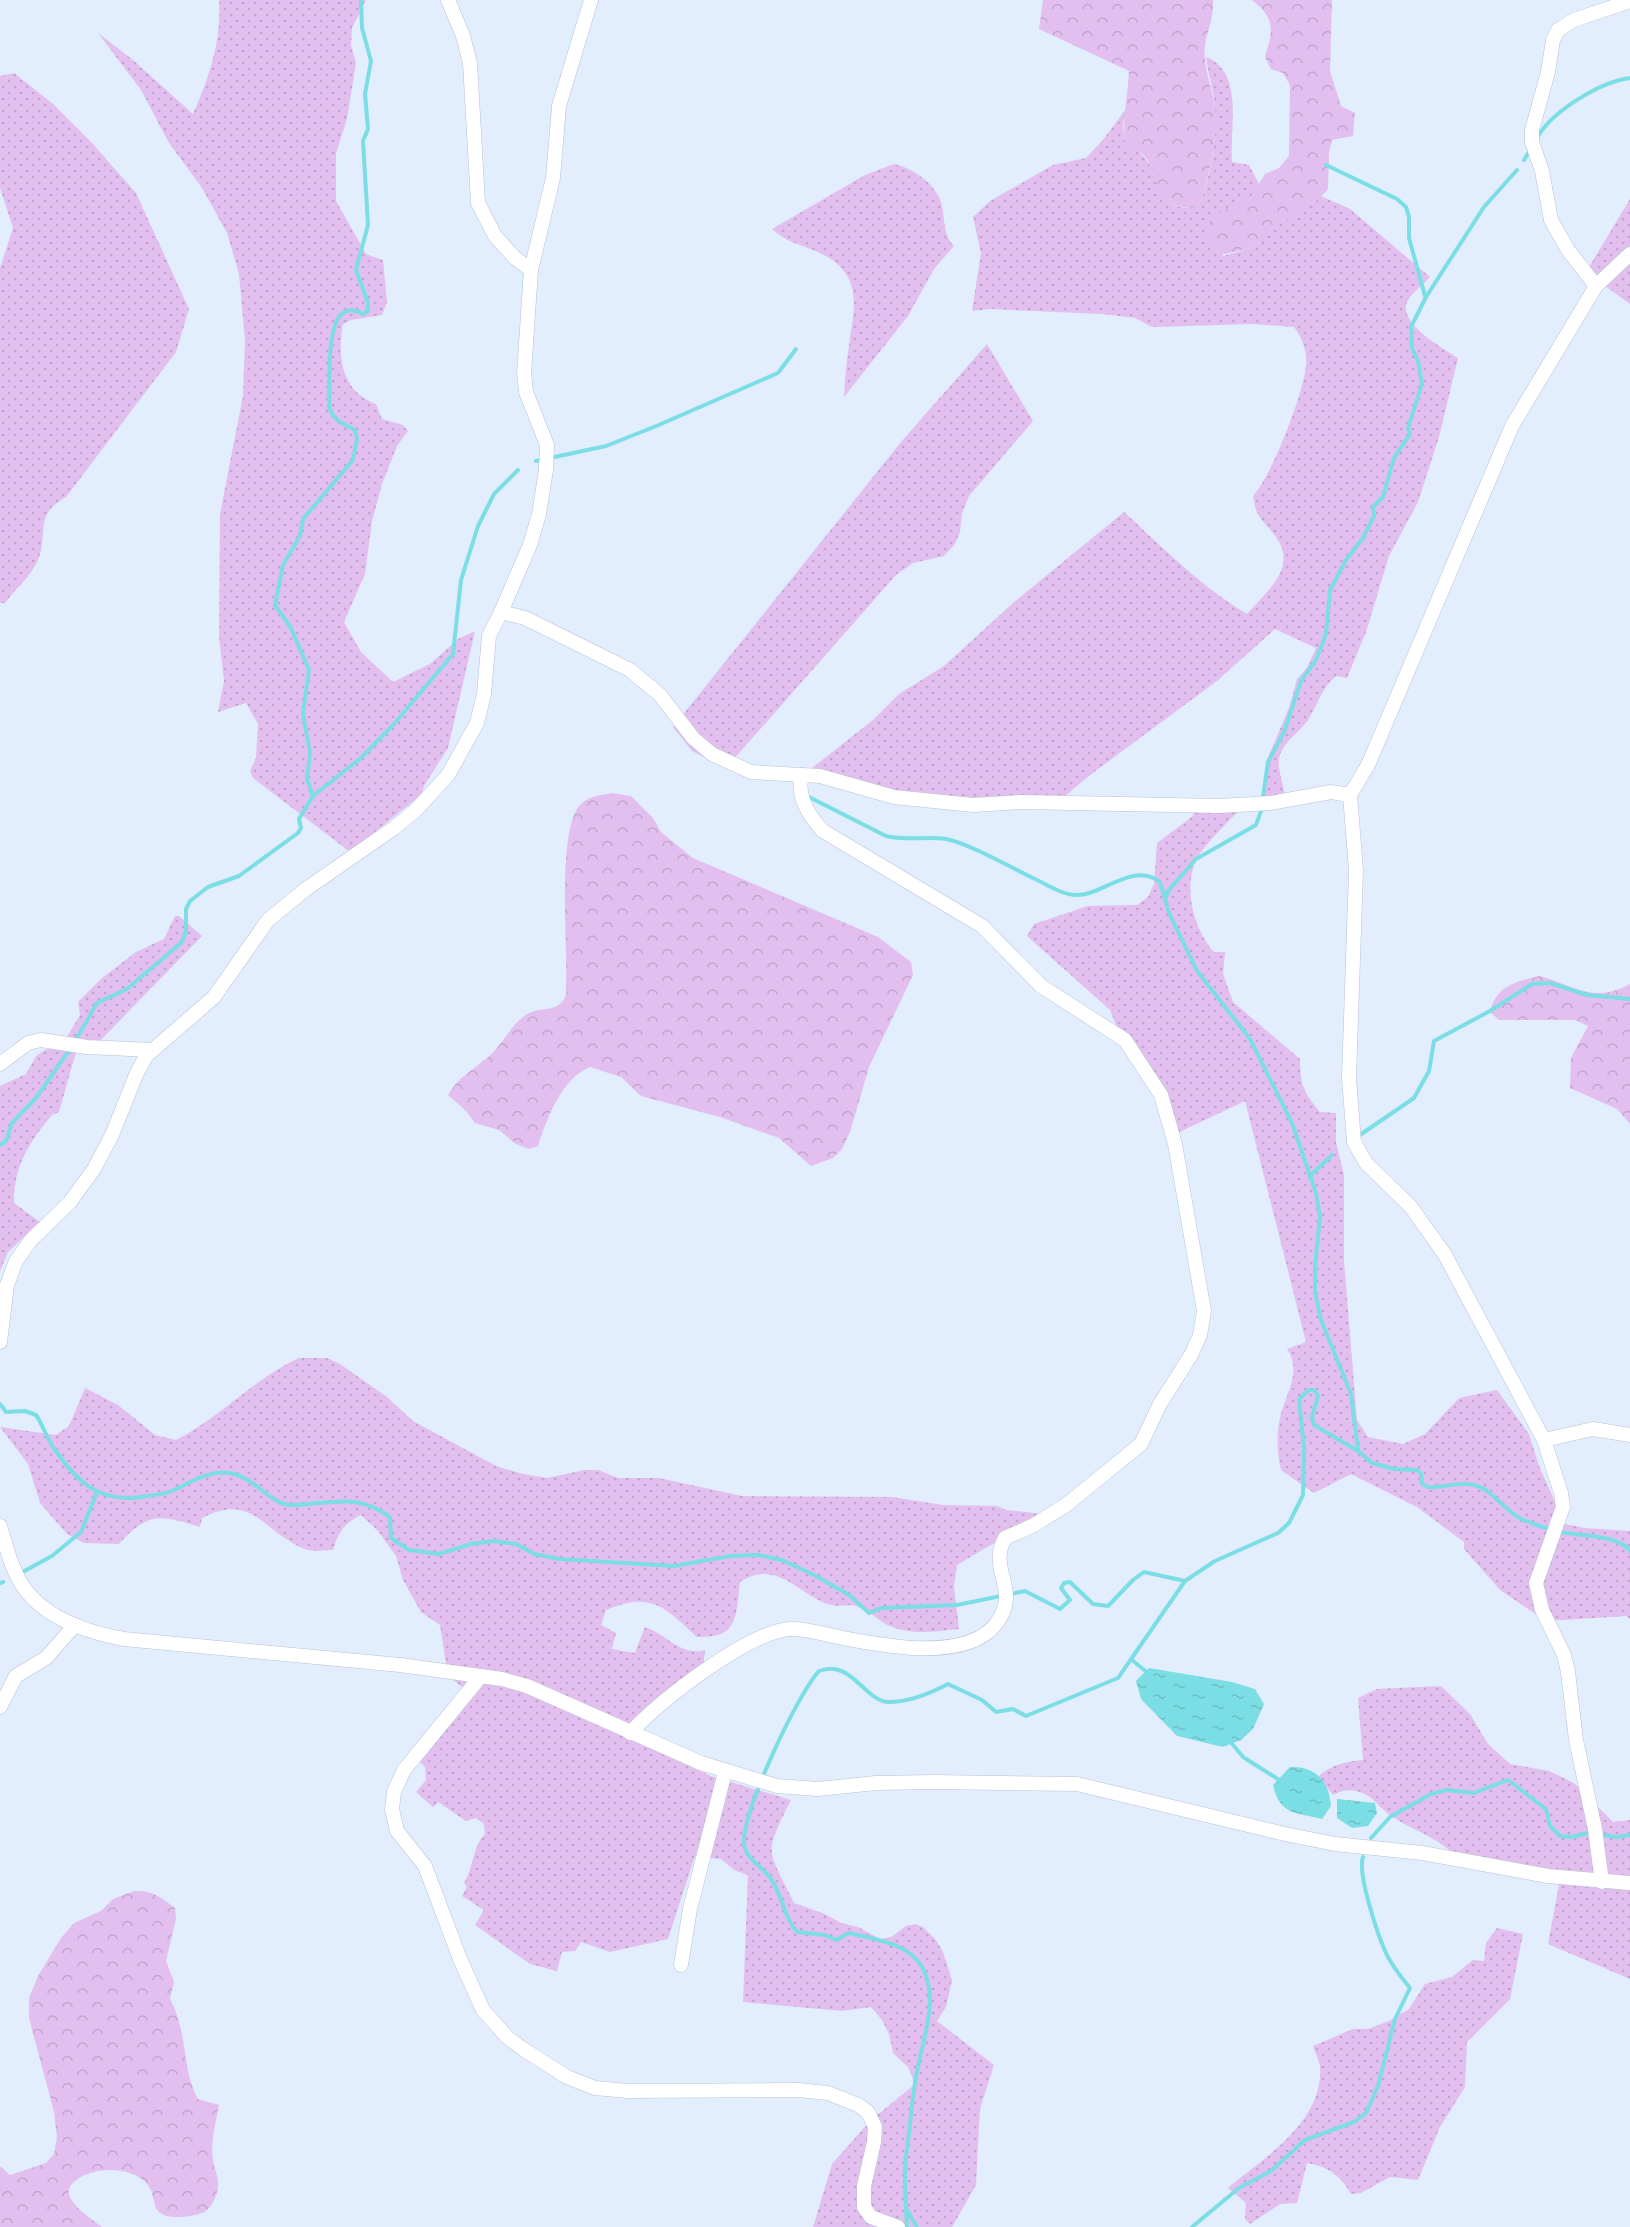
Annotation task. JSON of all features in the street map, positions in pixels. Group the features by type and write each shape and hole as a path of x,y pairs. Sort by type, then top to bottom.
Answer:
{"street":[{"path":"448,0 464,36 470,63 478,203 495,236 515,258 531,270"},
{"path":"0,1342 7,1285 16,1261 31,1240 70,1202 94,1169 112,1135 135,1075 152,1050 214,997 268,920 306,889 356,857 416,810 448,775 477,723 484,694 489,636 530,546 539,514 548,458 544,433 526,392 524,373 531,270 553,178 559,106 591,0"},
{"path":"1596,285 1568,250 1551,220 1542,171 1534,151 1532,130 1548,72 1553,40 1558,30 1574,20 1630,1"},
{"path":"1602,1882 1596,1833 1576,1740 1564,1655 1542,1610 1536,1583 1543,1558 1562,1516 1561,1493 1544,1440 1445,1254 1410,1207 1366,1163 1354,1142 1349,1078 1356,870 1350,795 1368,765 1512,426 1596,285 1630,254"},
{"path":"501,612 534,622 630,670 660,695 693,738 727,763 751,772 820,776 894,797 973,805 1021,802 1220,806 1270,803 1318,793 1350,795"},
{"path":"630,1733 661,1704 728,1656 777,1632 799,1630 899,1646 943,1648 975,1641 988,1632 1000,1617 1006,1601 1006,1584 998,1558 1005,1538 1034,1525 1066,1505 1141,1444 1160,1404 1191,1355 1204,1318 1194,1247 1168,1119 1158,1089 1129,1046 1107,1027 1041,986 982,926 958,910 918,890 844,846 823,831 811,816 800,792 802,775"},
{"path":"0,1064 28,1043 41,1040 93,1047 152,1050"},
{"path":"1544,1440 1593,1429 1630,1435"},
{"path":"0,1526 13,1565 27,1591 51,1612 96,1634 124,1639 366,1662 481,1676 527,1686 725,1773 757,1782 818,1789 876,1783 1077,1784 1315,1840 1422,1853 1548,1876 1630,1883"},
{"path":"0,1707 16,1676 46,1658 75,1625"},
{"path":"481,1676 404,1770 394,1792 392,1809 397,1831 425,1866 460,1959 483,2010 507,2037 523,2049 567,2077 596,2088 627,2091 798,2090 828,2094 858,2105 868,2112 875,2127 864,2186 864,2207 871,2217 898,2227"},
{"path":"681,1965 690,1908 725,1773"}],"green space":[{"path":"219,0 366,0 352,28 351,45 356,63 347,119 336,153 336,201 366,254 383,260 387,302 382,315 351,320 343,324 342,360 344,371 355,391 376,404 382,419 403,425 408,431 397,446 382,484 372,521 365,574 344,622 361,652 393,682 430,664 458,639 475,631 448,748 425,784 421,795 350,852 253,778 250,771 256,758 258,724 246,703 218,712 224,681 219,637 220,514 243,396 245,340 239,274 227,233 202,188 169,143 141,90 98,33 133,60 193,114 213,58 218,30"},
{"path":"1043,0 1213,0 1213,12 1204,53 1216,119 1209,172 1198,207 1180,207 1168,201 1161,192 1147,159 1139,151 1126,148 1124,119 1129,71 1039,29"},
{"path":"1252,0 1332,0 1330,71 1341,106 1355,113 1353,136 1332,140 1329,153 1328,189 1318,200 1272,227 1248,249 1219,255 1207,237 1206,224 1239,199 1251,196 1265,174 1279,168 1289,156 1290,85 1283,73 1271,69 1265,57 1271,26 1265,13"},
{"path":"1206,57 1218,64 1231,88 1232,162 1249,165 1259,184 1251,197 1239,199 1218,217 1223,256 1248,249 1258,242 1271,227 1297,214 1321,196 1350,209 1430,277 1407,302 1406,310 1409,319 1424,335 1458,358 1439,437 1418,502 1389,556 1366,632 1347,678 1336,676 1331,681 1323,691 1308,720 1281,752 1279,768 1285,800 1260,806 1269,755 1289,708 1297,679 1307,668 1316,648 1275,629 1217,681 1090,775 1058,802 957,807 803,775 873,720 899,694 944,666 1013,603 1124,512 1199,579 1247,614 1279,576 1283,566 1280,544 1259,516 1253,496 1261,486 1277,453 1304,379 1305,350 1294,327 1253,324 1152,327 1135,318 1102,314 990,309 972,311 981,253 973,217 990,201 1053,165 1086,158 1103,140 1128,106 1123,130 1130,144 1151,167 1163,193 1175,205 1185,208 1198,207 1209,173 1215,135 1215,105"},
{"path":"14,73 53,104 92,143 136,193 189,309 176,352 66,497 48,512 43,528 40,555 35,566 5,603 0,603 0,268 13,228 0,188 0,76"},
{"path":"894,164 909,169 924,179 935,191 940,198 946,232 954,246 934,269 908,316 844,397 854,309 852,287 840,267 829,258 785,239 772,229 865,175"},
{"path":"1630,199 1630,304 1586,272"},
{"path":"987,344 1033,421 969,496 962,513 960,532 955,544 944,556 913,563 896,575 726,768 692,751 673,727 901,442"},
{"path":"612,793 631,796 653,818 661,832 693,858 878,937 911,962 913,975 869,1067 850,1132 842,1149 833,1158 811,1166 779,1138 720,1117 641,1096 621,1077 590,1067 580,1072 564,1089 551,1112 538,1146 529,1149 516,1144 499,1130 475,1123 466,1111 448,1095 461,1079 492,1053 521,1018 532,1012 559,1005 563,1001 566,994 565,887 569,835 574,815 582,803 592,797"},
{"path":"1195,805 1239,811 1203,849 1196,860 1191,884 1193,909 1201,932 1214,952 1225,952 1223,974 1233,1002 1300,1059 1304,1088 1320,1112 1336,1113 1336,1142 1344,1175 1344,1261 1357,1420 1368,1437 1403,1444 1425,1434 1459,1398 1497,1390 1529,1434 1539,1466 1565,1524 1585,1528 1630,1531 1630,1620 1627,1616 1546,1621 1500,1590 1464,1549 1464,1542 1417,1507 1351,1474 1314,1493 1281,1470 1278,1444 1279,1425 1293,1375 1293,1366 1287,1349 1306,1342 1245,1101 1169,1137 1164,1115 1147,1078 1120,1035 1110,1010 1027,936 1034,924 1088,906 1137,905 1148,897 1154,884 1157,843 1193,816"},
{"path":"175,916 179,916 202,936 95,1046 78,1045 59,1112 52,1115 30,1145 16,1178 14,1203 40,1222 8,1252 0,1271 0,1086 26,1074 36,1056 45,1050 62,1045 80,1015 78,1002 102,978 136,952 164,939"},
{"path":"1540,976 1594,993 1617,990 1630,984 1630,1124 1617,1109 1570,1088 1571,1058 1588,1026 1575,1020 1499,1020 1490,1012 1497,996 1508,986"},
{"path":"299,1358 327,1358 340,1364 387,1397 413,1421 496,1466 523,1474 547,1478 585,1470 598,1470 618,1478 659,1478 742,1496 892,1497 943,1505 997,1506 1006,1510 1043,1514 957,1565 954,1586 959,1629 919,1632 895,1628 859,1607 827,1604 785,1580 764,1574 740,1582 738,1605 733,1623 721,1634 697,1637 666,1610 646,1602 622,1604 606,1610 601,1625 616,1633 612,1649 635,1653 645,1627 681,1648 705,1650 703,1669 636,1717 630,1724 628,1738 711,1776 791,1800 772,1844 772,1853 778,1872 794,1903 825,1914 841,1923 858,1927 880,1939 891,1937 906,1926 915,1924 923,1927 936,1940 943,1952 952,1980 946,2007 937,2021 994,2065 980,2109 976,2185 952,2227 813,2227 832,2164 870,2121 915,2084 908,2067 893,2053 889,2034 882,2020 871,2007 842,2011 743,2002 748,1875 734,1870 721,1859 695,1856 668,1939 610,1952 581,1942 575,1951 562,1952 557,1971 530,1964 475,1925 484,1910 462,1896 467,1887 464,1883 475,1851 485,1834 484,1824 476,1818 466,1821 438,1802 433,1807 416,1792 426,1780 425,1767 415,1757 466,1690 448,1676 440,1625 421,1612 403,1580 396,1556 378,1531 361,1515 342,1529 333,1550 305,1549 278,1534 257,1517 234,1509 219,1511 202,1518 200,1527 164,1518 155,1519 138,1526 119,1544 84,1543 67,1534 40,1503 28,1464 0,1427 56,1435 69,1426 85,1388 118,1405 155,1435 176,1440 208,1420 267,1376"},
{"path":"1441,1686 1470,1714 1488,1744 1510,1764 1549,1771 1574,1783 1613,1822 1630,1820 1630,1979 1548,1944 1559,1885 1460,1862 1444,1846 1395,1819 1367,1795 1349,1790 1333,1795 1318,1777 1339,1764 1363,1760 1358,1698 1377,1689"},
{"path":"134,1891 156,1895 175,1908 176,1919 166,1961 174,1982 170,1999 180,2024 189,2076 198,2099 219,2105 212,2146 218,2183 216,2196 206,2211 189,2216 167,2216 158,2211 150,2188 141,2178 122,2171 100,2171 80,2177 69,2189 69,2195 77,2207 102,2227 0,2227 0,2166 10,2175 46,2163 54,2154 57,2137 54,2112 29,2018 29,1998 38,1976 61,1938 74,1923 101,1911 113,1899"},
{"path":"1497,1928 1523,1934 1510,1999 1467,2042 1465,2087 1440,2127 1418,2180 1390,2177 1361,2193 1351,2194 1333,2173 1307,2163 1297,2203 1280,2204 1250,2224 1245,2219 1246,2203 1228,2188 1274,2151 1302,2122 1312,2105 1318,2087 1320,2068 1313,2046 1353,2029 1368,2029 1389,2021 1409,2009 1425,1984 1452,1977 1473,1960 1484,1961 1486,1943"}],"water":[{"path":"1149,1668 1232,1682 1255,1689 1264,1704 1253,1729 1241,1740 1223,1747 1177,1736 1141,1699 1136,1681"},
{"path":"1290,1767 1299,1767 1314,1772 1324,1782 1331,1806 1322,1819 1290,1811 1280,1802 1273,1785"},
{"path":"1337,1799 1375,1803 1377,1813 1368,1826 1352,1828 1337,1818"}],"waterway":[{"path":"74,1043 97,1003 127,989 181,943 186,932 186,909 190,901 208,887 239,876 298,833 301,828 299,819 313,796 307,779 310,753 303,714 309,670 291,628 275,605 283,565 300,536 303,519 353,460 357,439 355,430 336,418 329,406 331,344 334,328 340,316 350,310 363,314 368,311 368,303 356,270 368,225 363,141 368,129 365,94 371,61 362,28 361,0"},
{"path":"1537,138 1554,118 1578,99 1605,85 1630,78"},
{"path":"1524,160 1530,150"},
{"path":"1326,165 1397,199 1406,207 1409,217 1409,238 1425,296"},
{"path":"1166,897 1168,891 1196,859 1256,825 1261,811 1268,762 1284,732 1301,681 1316,660 1326,634 1330,590 1346,560 1363,538 1374,516 1373,507 1383,497 1394,458 1410,434 1408,428 1422,384 1418,361 1412,348 1411,327 1426,297 1484,207 1517,170"},
{"path":"536,461 606,446 654,427 778,373 796,349"},
{"path":"313,796 361,758 394,724 453,654 461,580 478,526 494,494 518,470"},
{"path":"807,796 886,836 946,839 966,845 1066,893 1087,894 1139,875 1160,882 1169,913 1197,971 1250,1039 1292,1123 1316,1193 1320,1217 1315,1292 1321,1320 1351,1394 1358,1450"},
{"path":"1357,1137 1414,1098 1429,1071 1434,1041 1490,1011 1532,984 1550,983 1587,995 1630,999"},
{"path":"0,1145 6,1141 12,1123 36,1098 70,1049"},
{"path":"1309,1177 1332,1155"},
{"path":"907,2227 906,2158 914,2087 930,2004 927,1979 922,1967 908,1952 890,1943 849,1933 836,1940 825,1935 797,1932 792,1926 775,1886 748,1854 744,1843 752,1806 772,1754 809,1684 819,1671 840,1670 872,1695 889,1702 912,1699 948,1684 982,1700 996,1712 1013,1709 1026,1716 1118,1678 1185,1581 1215,1561 1278,1533 1289,1523 1303,1495 1304,1448 1299,1399 1309,1390 1314,1390 1318,1396 1312,1417 1314,1425 1358,1451 1372,1463 1394,1469 1417,1470 1421,1474 1422,1484 1428,1487 1463,1484 1480,1487 1512,1513 1528,1522 1561,1532 1608,1539 1630,1551"},
{"path":"0,1404 6,1412 25,1411 36,1415 51,1443 71,1470 80,1480 101,1493 113,1497 142,1497 169,1492 198,1478 229,1473 247,1479 269,1496 285,1504 343,1501 366,1504 378,1509 390,1517 391,1538 409,1550 439,1554 471,1544 494,1541 516,1544 534,1554 559,1559 674,1566 730,1556 758,1555 782,1560 818,1577 849,1595 869,1613 881,1608 957,1605 1025,1591 1060,1609 1070,1600 1061,1588 1064,1583 1070,1582 1093,1604 1108,1606 1144,1572 1185,1581"},
{"path":"19,1574 52,1556 81,1532 97,1492"},
{"path":"1132,1660 1149,1674"},
{"path":"1229,1740 1243,1757 1281,1781"},
{"path":"1371,1838 1390,1817 1431,1794 1447,1790 1474,1793 1508,1780 1546,1809 1550,1826 1560,1836 1572,1837 1588,1833 1617,1837 1630,1835"},
{"path":"1192,2227 1239,2188 1271,2171 1305,2140 1354,2122 1366,2113 1378,2086 1395,2019 1410,1988 1391,1962 1378,1933 1363,1876 1363,1857"},
{"path":"907,2210 917,2227"}]}
